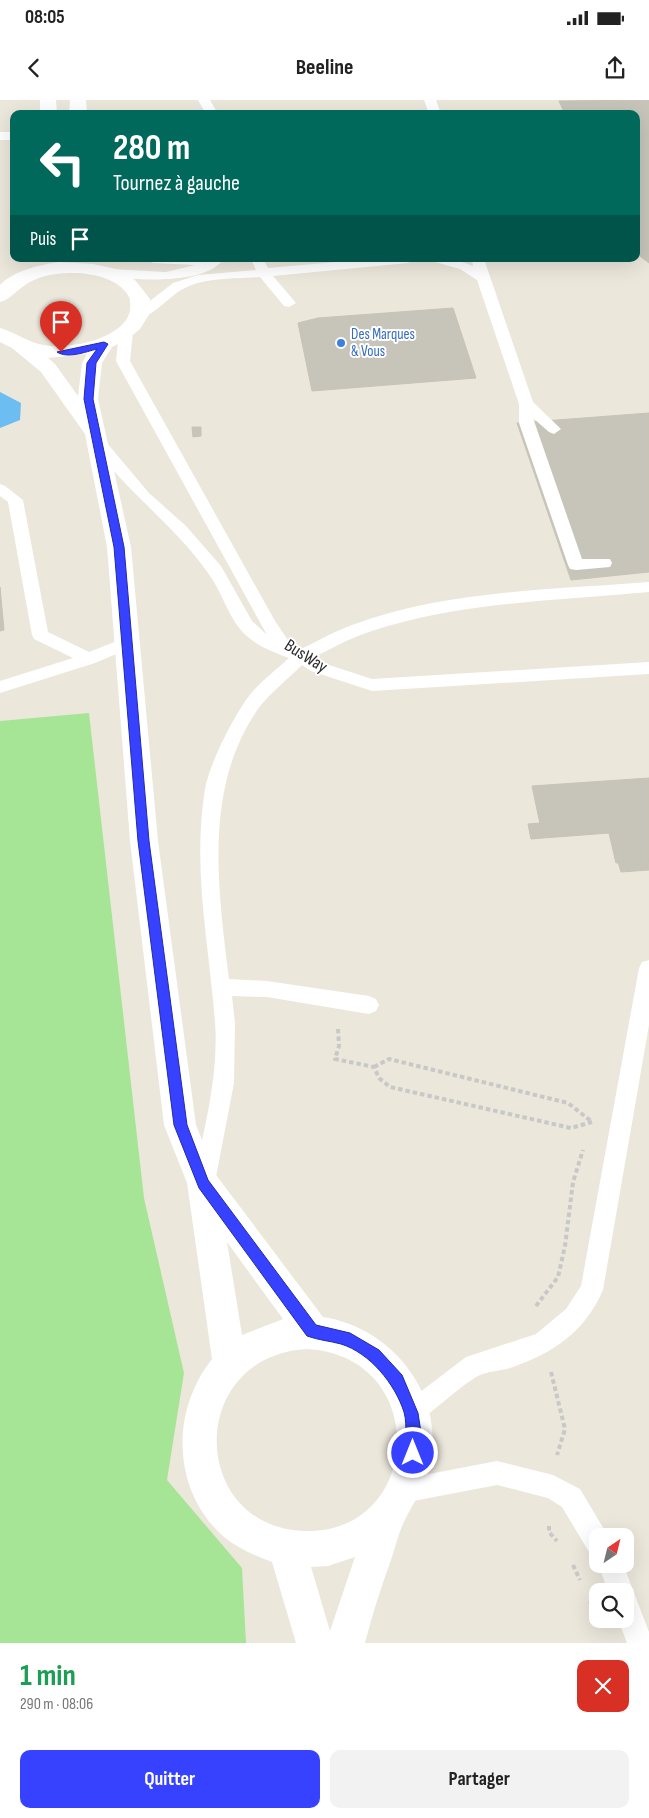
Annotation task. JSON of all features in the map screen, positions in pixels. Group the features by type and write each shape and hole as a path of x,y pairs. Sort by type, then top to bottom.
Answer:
{"street":[{"path":"3,291 29,262"},
{"path":"3,291 28,275 80,263 111,273 130,284 140,299 139,315 126,332 104,344 76,352 47,352 20,346"},
{"path":"0,334 20,346 48,368 96,439"},
{"path":"104,344 92,363 88,399 119,547 144,841 180,1125 203,1184 214,1269 230,1365"},
{"path":"203,1184 312,1331"},
{"path":"346,1643 355,1609 395,1503 412,1466 415,1439 411,1413 397,1380 374,1355 345,1338 312,1331 282,1334 254,1346 230,1365 211,1392 201,1424 200,1456 210,1489 229,1517 255,1538 287,1550 320,1550 351,1542 395,1503"},
{"path":"287,1550 315,1643"}],"lane":[{"path":"111,273 158,278 177,275 210,262"},
{"path":"258,262 264,273 289,302"},
{"path":"325,262 348,265"},
{"path":"139,315 174,289 198,279 378,262"},
{"path":"451,262 465,266 483,278"},
{"path":"479,262 526,404 526,423 576,565 604,563"},
{"name":"BusWay","path":"126,332 123,362 250,587 268,624 284,647 317,668 372,685 649,668"},
{"path":"526,404 554,428"},
{"path":"96,439 144,496 181,530 215,570 246,625 263,640 300,657"},
{"path":"0,489 7,500 40,635 89,660"},
{"path":"203,1184 224,1083 225,1023 211,901 210,848 214,787 234,735 253,703 300,657 358,629 409,614 470,604 649,587"},
{"path":"0,687 89,660 126,644"},
{"path":"411,1413 474,1365 510,1356 544,1343 574,1317 592,1290 649,968"},
{"path":"220,988 267,989 369,1004"},
{"path":"395,1503 497,1472 553,1487 571,1498 589,1528"},
{"path":"634,1627 640,1643"}],"path":[{"path":"313,995 311,1009 326,1014 338,1024 339,1046 335,1059 374,1067 389,1058 568,1103 592,1121 619,1130"},
{"path":"374,1067 379,1078 390,1088 571,1128 592,1121"},
{"path":"590,1130 592,1121"},
{"path":"561,1546 549,1532 558,1447 565,1429 544,1343 531,1311 558,1277 565,1246 573,1182 584,1147"},
{"path":"572,1562 584,1587"},
{"path":"588,1596 601,1631"}],"green space":[{"path":"89,713 144,1198 184,1373 167,1480 242,1568 246,1643 0,1643 0,721"}],"water":[{"path":"0,392 21,403 20,420 0,428"}],"building":[{"path":"649,100 649,146 640,147 640,110 563,110 559,101"},
{"path":"649,146 649,263 640,256 640,147"},
{"path":"453,308 476,378 312,391 298,323 318,318"},
{"path":"649,413 649,572 571,580 517,423"},
{"path":"192,427 201,427 201,436 193,437"},
{"path":"0,587 4,630 0,631"},
{"path":"649,778 649,860 616,863 609,833 543,838 532,786"},
{"path":"540,823 543,838 531,839 528,824"},
{"path":"649,860 649,870 621,872 618,862"}],"place":[{"name":"Des Marques & Vous","path":"341,343"}],"route":[{"path":"61,352 76,352 104,344 92,363 88,399 119,547 144,841 180,1125 203,1184 312,1331 345,1338 374,1355 397,1380 411,1413 415,1439 413,1453"}]}
